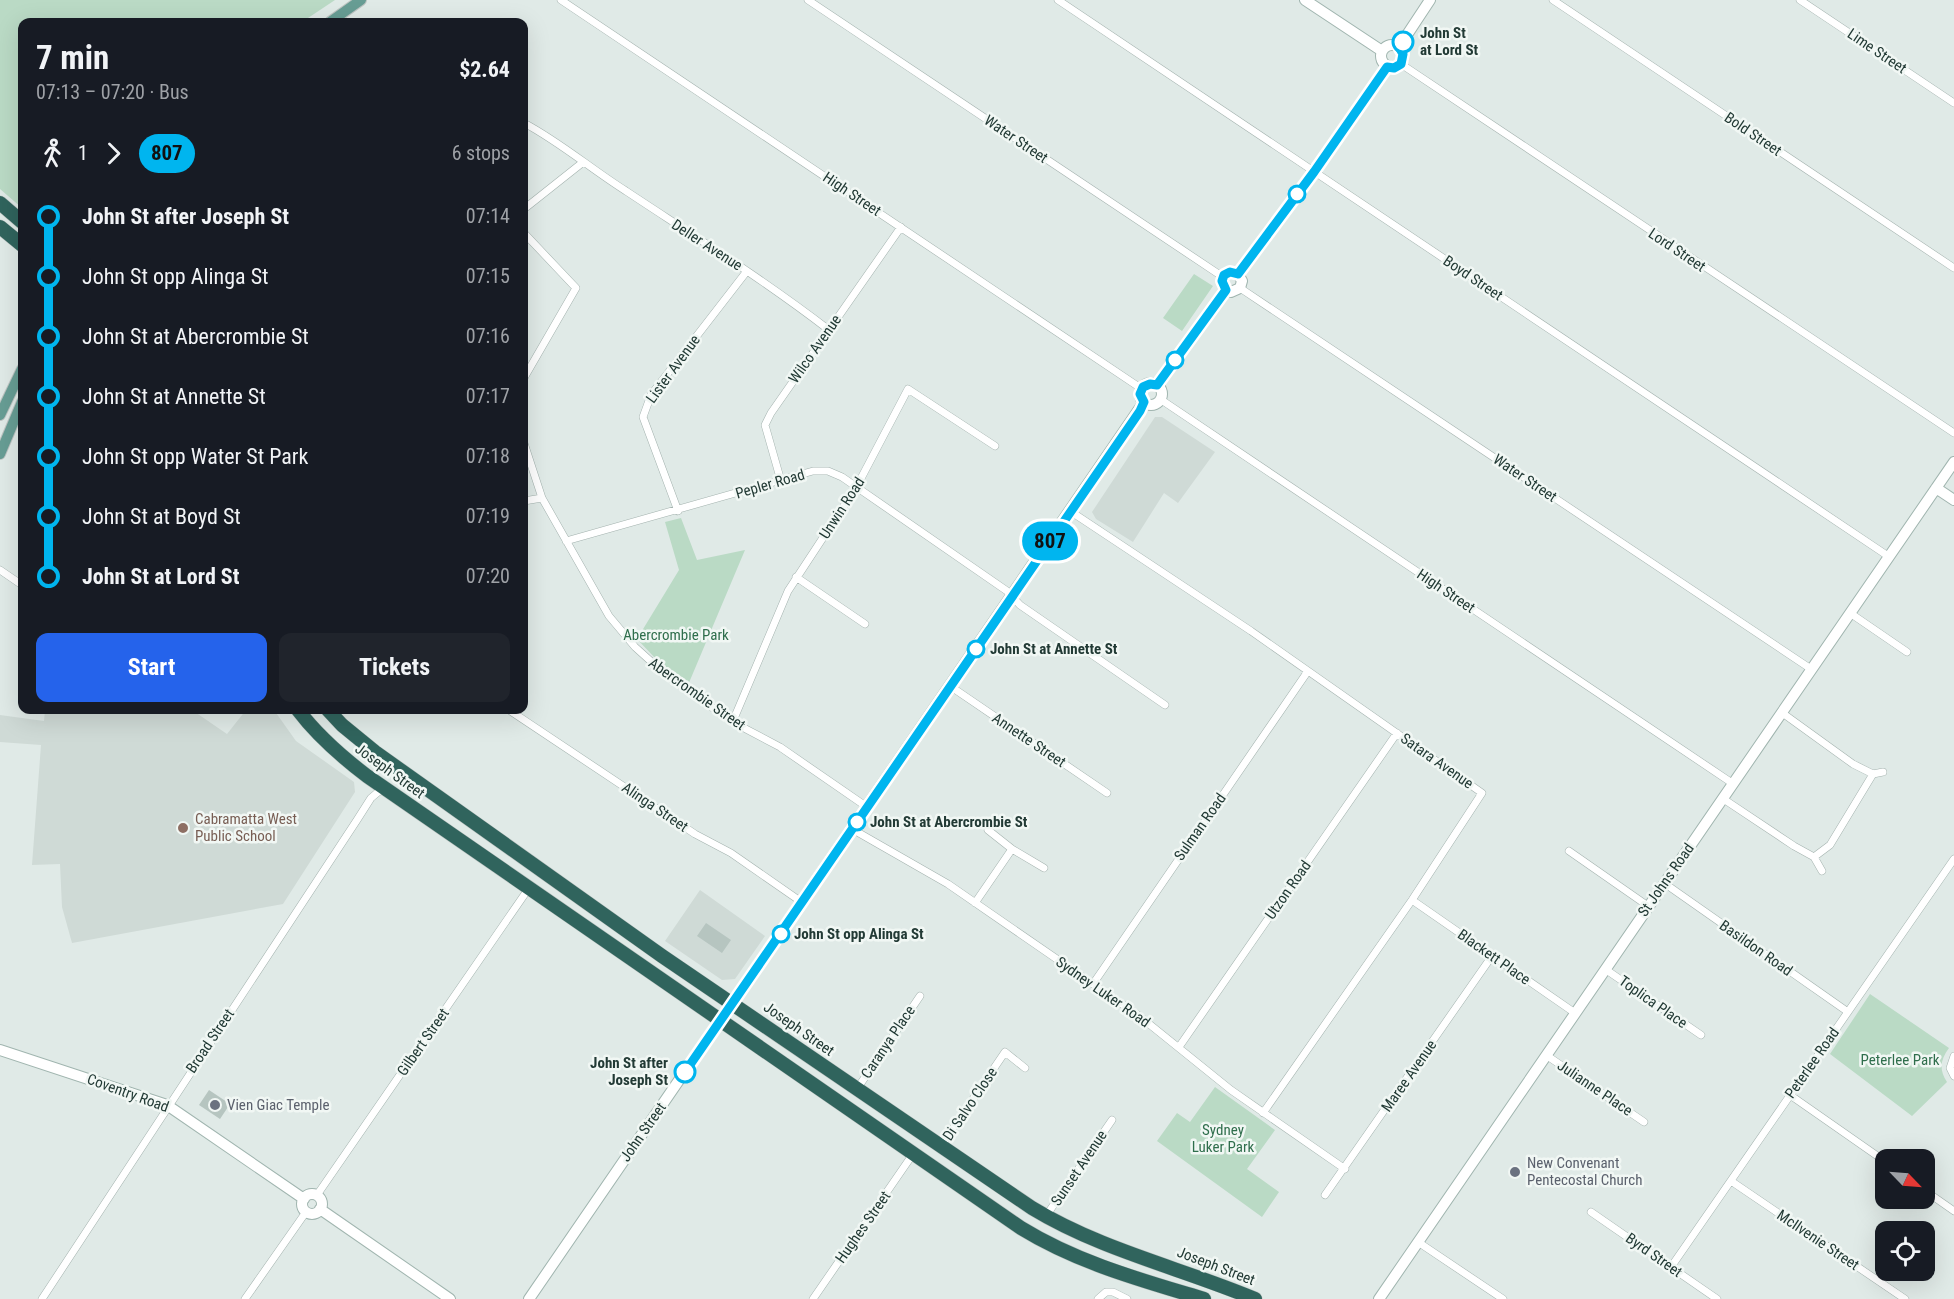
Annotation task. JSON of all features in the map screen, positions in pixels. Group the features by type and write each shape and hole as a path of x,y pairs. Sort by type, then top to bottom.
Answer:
{"highway":[{"path":"0,203 18,219"},
{"path":"0,227 18,242"},
{"name":"Joseph Street","path":"301,714 308,724 338,752 383,788 1021,1228 1052,1246 1109,1269 1204,1299"},
{"name":"Joseph Street","path":"332,714 375,752 662,956 1046,1216 1094,1240 1255,1299"}],"main road":[{"path":"336,18 361,0"},
{"path":"0,416 18,378"},
{"path":"0,454 18,411"}],"street":[{"name":"High Street","path":"561,0 1142,389"},
{"name":"Water Street","path":"808,0 1223,277"},
{"name":"Boyd Street","path":"1058,0 1888,556"},
{"path":"1305,0 1382,51"},
{"path":"1399,47 1430,0"},
{"name":"Bold Street","path":"1552,0 1954,268"},
{"name":"Lime Street","path":"1800,0 1954,103"},
{"path":"1392,45 1399,47 1403,54 1401,64 1394,68 1387,67 1381,58 1382,51 1392,45"},
{"name":"Lord Street","path":"1401,64 1954,434"},
{"path":"1238,274 1314,172 1387,67"},
{"name":"Deller Avenue","path":"528,125 549,136 582,163 786,297 829,330"},
{"path":"528,207 582,163"},
{"name":"Wilco Avenue","path":"781,481 765,425 901,227"},
{"path":"528,237 576,288 528,371"},
{"name":"Lister Avenue","path":"678,511 643,417 644,410 651,395 747,271"},
{"path":"1230,272 1238,274 1242,281 1240,288 1234,291 1226,290 1222,284 1223,277 1230,272"},
{"name":"Water Street","path":"1240,288 1811,669"},
{"path":"1157,385 1226,290"},
{"path":"1150,384 1157,385 1161,391 1160,399 1154,405 1144,402 1141,397 1142,389 1150,384"},
{"name":"Unwin Road","path":"733,721 779,608 796,577 857,486 908,389 995,446"},
{"name":"High Street","path":"1160,399 1732,783"},
{"name":"John Street","path":"529,1299 734,1004 1144,402"},
{"name":"Abercrombie Street","path":"528,455 542,498 609,616 635,647 666,675 733,721 780,747 867,807"},
{"name":"St Johns Road","path":"1379,1299 1954,462"},
{"name":"Pepler Road","path":"566,541 813,471 828,471 857,486 1007,591 1020,605 1165,705"},
{"path":"1936,488 1954,500"},
{"path":"528,500 542,498"},
{"name":"Satara Avenue","path":"1070,511 1308,671 1482,793 1412,900 1263,1113"},
{"path":"0,570 18,582"},
{"path":"796,577 865,624"},
{"path":"1850,613 1907,652"},
{"name":"Sulman Road","path":"1093,984 1308,671"},
{"name":"Annette Street","path":"950,686 1107,794"},
{"path":"1781,712 1853,764 1873,774 1883,772"},
{"name":"Alinga Street","path":"515,714 695,834 731,854 802,903"},
{"name":"Utzon Road","path":"1179,1047 1397,733"},
{"path":"1814,857 1830,844 1873,774"},
{"name":"Broad Street","path":"42,1299 167,1105 358,817 371,798 383,788"},
{"path":"1722,798 1814,857 1822,871"},
{"name":"Sydney Luker Road","path":"852,829 915,863 1093,984 1263,1113 1345,1169"},
{"path":"988,830 1012,849 1044,868"},
{"path":"975,903 1012,849"},
{"path":"1569,851 1648,906"},
{"name":"Peterlee Road","path":"1671,1267 1954,859"},
{"name":"Basildon Road","path":"1664,884 1848,1012"},
{"name":"Gilbert Street","path":"317,1196 529,888"},
{"name":"Blackett Place","path":"1412,900 1575,1013"},
{"name":"Maree Avenue","path":"1325,1195 1492,956"},
{"name":"Toplica Place","path":"1605,969 1701,1035"},
{"name":"Caranya Place","path":"857,1089 920,996"},
{"name":"Coventry Road","path":"0,1050 167,1105 304,1199"},
{"name":"Di Salvo Close","path":"941,1146 1005,1052 1025,1068"},
{"name":"Julianne Place","path":"1546,1055 1644,1122"},
{"path":"1954,1056 1950,1068 1954,1077"},
{"path":"1790,1095 1875,1154"},
{"name":"Sunset Avenue","path":"1046,1216 1112,1120"},
{"name":"Hughes Street","path":"813,1299 913,1154"},
{"name":"McIlvenie Street","path":"1731,1181 1905,1299"},
{"path":"310,1194 317,1196 322,1203 320,1209 315,1213 306,1212 303,1206 304,1199 310,1194"},
{"path":"1935,1197 1954,1210"},
{"path":"320,1209 450,1299"},
{"path":"245,1299 306,1212"},
{"name":"Byrd Street","path":"1591,1212 1718,1299"},
{"path":"1418,1242 1503,1299"},
{"path":"1099,1298 1106,1292 1113,1292 1127,1299"}],"shaded area":[{"path":"1155,417 1162,417 1215,452 1178,503 1164,493 1133,542 1096,519 1092,512"},
{"name":"Cabramatta West Public School","path":"45,714 198,714 227,734 243,714 277,714 296,741 354,782 355,792 283,904 72,943 62,907 60,864 32,865 41,745 0,742 0,715 44,721"},
{"path":"700,890 765,936 735,979 722,980 665,941"}],"green space":[{"path":"0,0 335,0 308,18 18,18 18,205 0,189"},
{"path":"1194,274 1213,286 1182,331 1163,318"},
{"name":"Abercrombie Park","path":"681,518 697,560 745,550 688,685 655,658 637,639 679,570 665,522"},
{"name":"Peterlee Park","path":"1870,994 1949,1048 1942,1065 1947,1082 1912,1116 1830,1054"},
{"name":"Sydney Luker Park","path":"1215,1087 1275,1130 1247,1169 1279,1192 1262,1217 1157,1141 1177,1113 1190,1122"}],"building":[{"path":"706,923 731,940 722,953 697,936"},
{"name":"Vien Giac Temple","path":"209,1090 230,1104 220,1119 199,1105"}],"bus line":[{"name":"807","path":"685,1072 1140,411 1144,402 1140,394 1143,387 1150,384 1157,385 1226,290 1222,281 1224,275 1230,272 1238,274 1314,172 1387,67 1394,68 1401,64 1403,54 1399,47 1403,42"}],"place":[{"name":"John St at Lord St","path":"1403,42"},
{"name":"John St at Annette St","path":"976,649"},
{"name":"John St at Abercrombie St","path":"857,822"},
{"name":"Cabramatta West Public School","path":"183,828"},
{"name":"John St opp Alinga St","path":"781,934"},
{"name":"John St after Joseph St","path":"685,1072"},
{"name":"Vien Giac Temple","path":"215,1105"},
{"name":"New Convenant Pentecostal Church","path":"1515,1172"}]}
